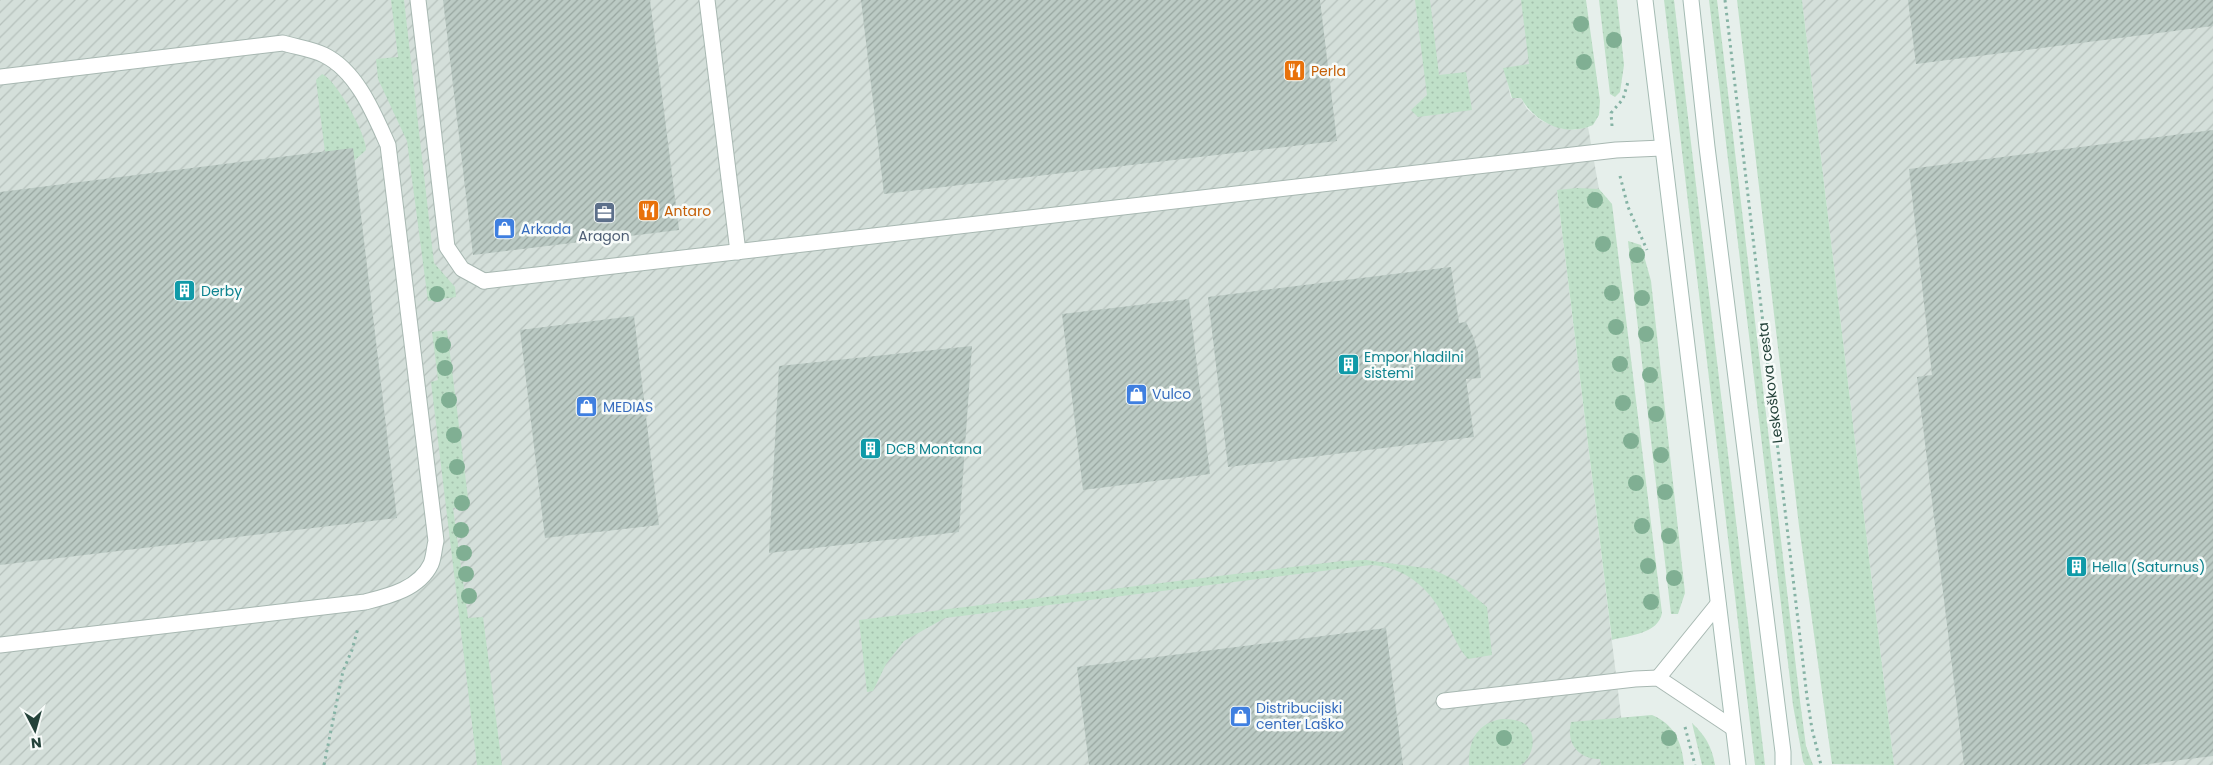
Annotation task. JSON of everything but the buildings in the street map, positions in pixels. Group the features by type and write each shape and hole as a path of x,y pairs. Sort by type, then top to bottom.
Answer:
{"street":[{"path":"418,0 447,246 462,269 484,281 1616,150 1662,148"},
{"path":"707,0 738,252"},
{"path":"1645,0 1738,765"},
{"path":"1691,0 1707,147 1785,761"},
{"path":"0,77 283,43 324,55 344,71 368,103 388,146 436,541 430,564 412,585 389,596 365,602 0,645"},
{"path":"1658,678 1718,604"},
{"path":"1444,701 1635,678 1658,678 1733,728"}],"path":[{"name":"Leskoškova cesta","path":"1725,0 1806,687 1812,729 1821,765"},
{"path":"324,765 343,671 352,650 365,602"}],"shaded area":[{"path":"0,0 1533,0 1540,64 1504,68 1511,98 1521,98 1527,109 1542,121 1559,128 1574,130 1588,127 1599,189 1557,190 1627,765 0,765"},
{"name":"Hella (Saturnus)","path":"1802,0 2213,0 2213,765 1894,765"}],"green space":[{"path":"391,0 404,0 434,263 455,287 456,297 428,301 407,141 378,79 376,59 398,57"},
{"path":"1415,0 1430,0 1439,75 1466,72 1472,110 1418,117 1411,110 1427,95"},
{"path":"1521,0 1586,0 1600,101 1599,115 1593,125 1572,130 1552,125 1534,114 1521,98 1512,98 1503,68 1529,64"},
{"path":"1599,0 1617,0 1624,65 1620,92 1615,97 1610,94"},
{"path":"1664,0 1674,0 1765,765 1755,765"},
{"path":"1709,0 1717,0 1800,701 1806,746 1813,765 1805,765 1803,761 1793,705"},
{"path":"1737,0 1802,0 1894,765 1832,764 1799,526"},
{"path":"322,74 343,97 365,142 366,150 354,161 325,152 316,80"},
{"path":"1577,188 1599,189 1612,204 1662,613 1655,625 1649,629 1635,635 1612,640 1557,190"},
{"path":"1628,241 1641,245 1651,281 1685,593 1678,614 1671,614"},
{"path":"447,330 469,506 453,508 468,618 483,617 502,765 477,765 431,382 438,380 432,332"},
{"path":"1366,560 1432,569 1455,580 1487,607 1492,655 1468,659 1458,645 1439,608 1424,589 1415,581 1395,570 1371,565 945,618 904,641 886,664 873,691 867,692 859,620 1342,561"},
{"path":"1652,715 1666,723 1676,735 1684,765 1601,765 1600,759 1580,753 1575,748 1570,737 1571,722"},
{"path":"1502,719 1520,722 1529,729 1533,740 1529,757 1521,765 1469,765 1470,748 1476,734 1486,724"},
{"path":"1692,723 1707,742 1715,765 1702,765"}],"place":[{"name":"Perla","path":"1295,71"},
{"name":"Antaro","path":"648,211"},
{"name":"Aragon","path":"604,213"},
{"name":"Arkada","path":"505,229"},
{"name":"Derby","path":"185,291"},
{"name":"Empor hladilni sistemi","path":"1348,365"},
{"name":"Vulco","path":"1136,394"},
{"name":"MEDIAS","path":"587,407"},
{"name":"DCB Montana","path":"870,449"},
{"name":"Hella (Saturnus)","path":"2076,567"},
{"name":"Distribucijski center Laško","path":"1240,716"}]}
